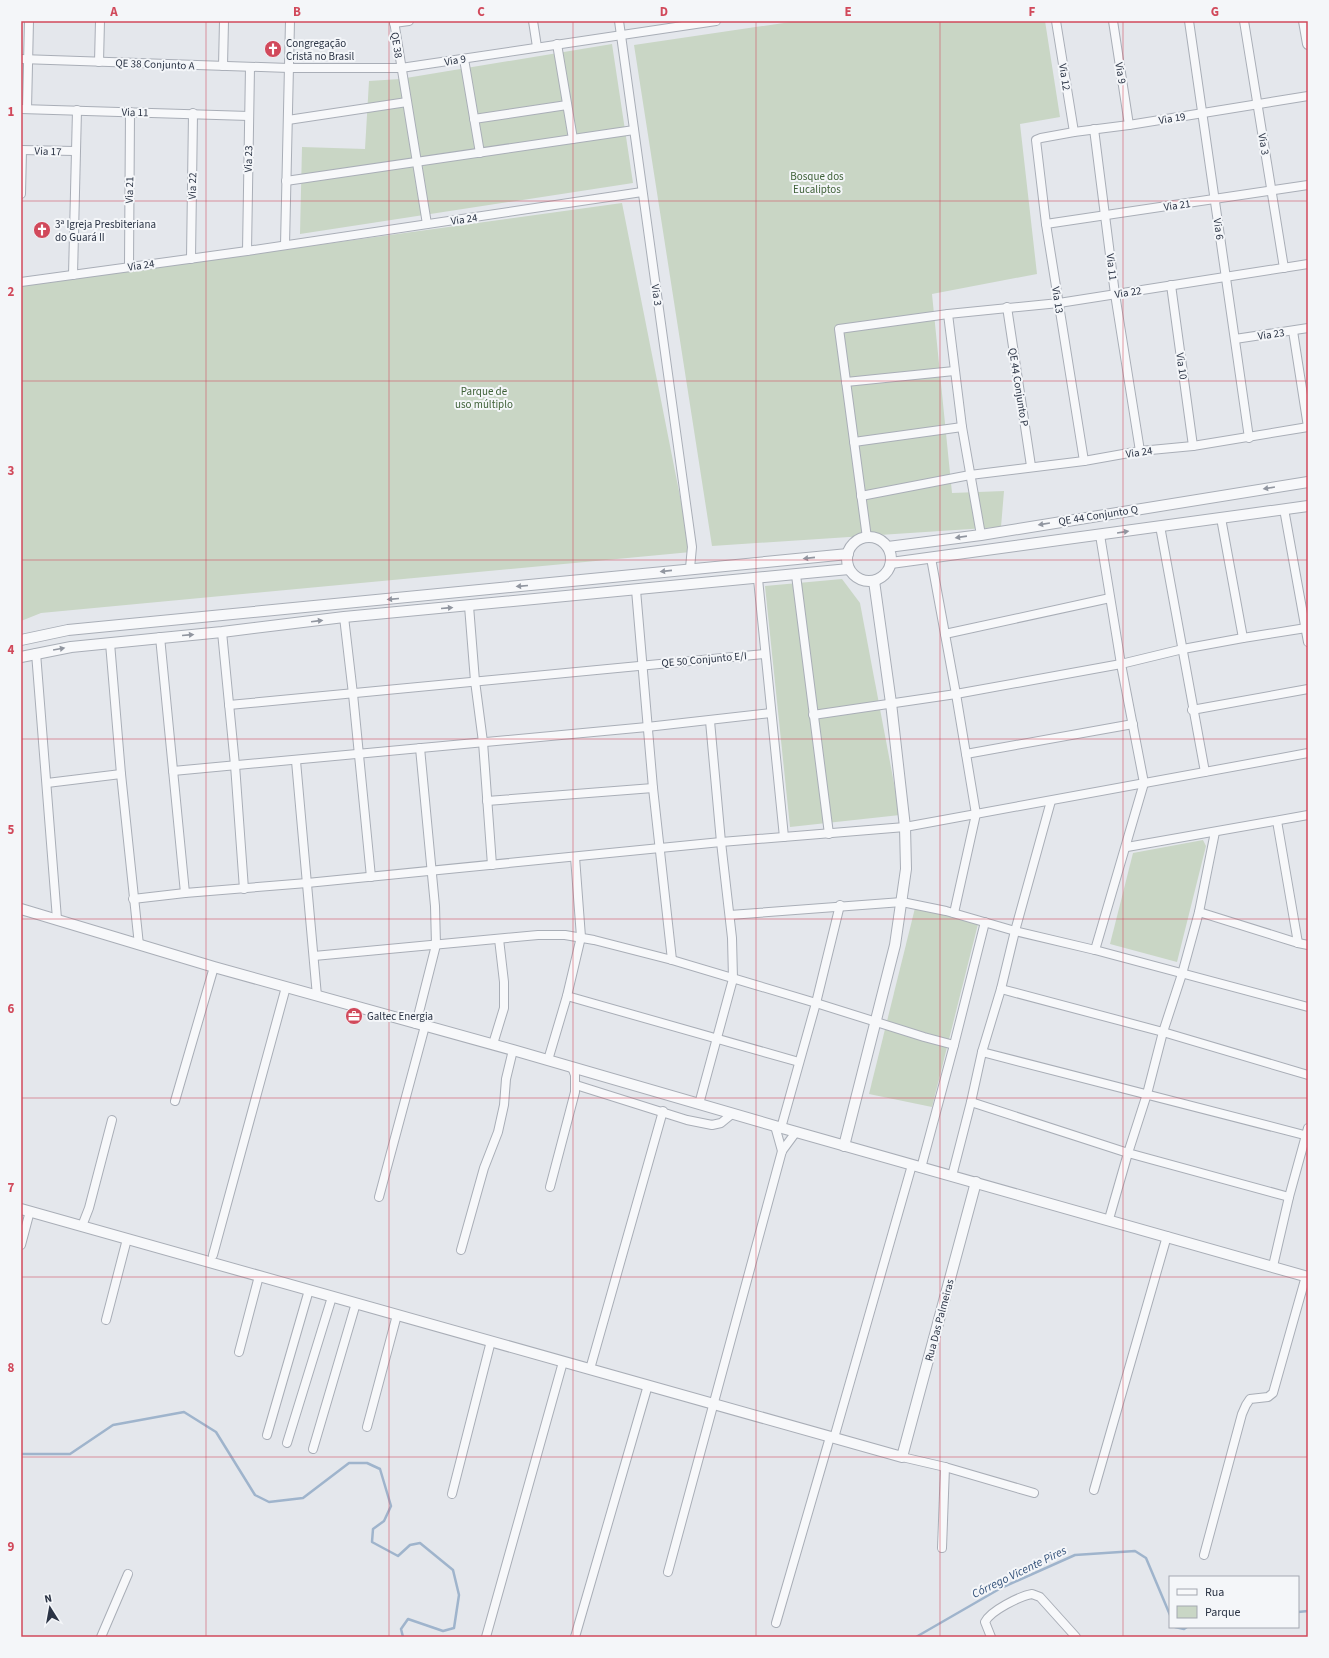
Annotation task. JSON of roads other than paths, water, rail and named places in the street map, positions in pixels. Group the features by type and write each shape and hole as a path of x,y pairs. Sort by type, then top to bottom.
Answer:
{"street":[{"path":"24,109 24,59 29,21"},
{"path":"99,62 100,21"},
{"path":"223,66 224,21"},
{"path":"285,245 290,21"},
{"path":"394,22 408,21"},
{"path":"533,21 537,47"},
{"name":"Via 3","path":"619,21 692,546 690,568"},
{"name":"Via 9","path":"289,68 401,68 621,35 679,24 716,21"},
{"name":"Via 12","path":"1056,21 1074,132"},
{"name":"Via 9","path":"1113,21 1129,125"},
{"name":"Via 6","path":"1189,21 1249,438"},
{"name":"Via 3","path":"1244,21 1284,268"},
{"path":"1304,21 1308,44"},
{"name":"QE 38","path":"394,22 427,224"},
{"path":"557,44 573,139"},
{"name":"QE 38 Conjunto A","path":"24,59 289,68"},
{"path":"464,59 480,153"},
{"name":"Via 23","path":"247,251 250,67"},
{"name":"Via 19","path":"1036,140 1074,132 1129,125 1308,96"},
{"path":"288,120 406,102"},
{"path":"474,119 567,105"},
{"name":"Via 11","path":"24,109 193,113 249,116"},
{"path":"72,275 77,110"},
{"name":"Via 21","path":"129,267 130,112"},
{"name":"Via 22","path":"191,259 193,113"},
{"name":"Via 11","path":"1094,129 1115,294 1140,451"},
{"path":"286,181 634,130"},
{"name":"Via 13","path":"1036,140 1046,224 1084,461"},
{"path":"21,150 21,194"},
{"name":"Via 17","path":"21,150 75,151"},
{"name":"Via 21","path":"1046,224 1308,185"},
{"name":"Via 24","path":"21,282 247,251 642,192"},
{"name":"Via 22","path":"846,382 839,329 1007,307 1059,303 1308,264"},
{"name":"Via 10","path":"1171,285 1193,446"},
{"name":"QE 44 Conjunto P","path":"1007,307 1031,466"},
{"path":"948,314 962,428 981,535"},
{"name":"Via 23","path":"1235,339 1308,328"},
{"path":"1293,330 1308,427"},
{"path":"867,538 846,382 954,371"},
{"name":"Via 24","path":"861,496 970,475 1031,466 1084,461 1140,451 1193,446 1249,438 1308,427"},
{"path":"854,442 962,428"},
{"name":"QE 44 Conjunto Q","path":"888,547 981,535 1308,482"},
{"name":"QE 44 Conjunto Q","path":"891,563 1308,506"},
{"path":"1284,509 1308,642"},
{"path":"1221,518 1244,638"},
{"path":"1160,526 1183,649 1192,710 1205,772"},
{"path":"1095,950 1127,847 1144,783 1121,664 1100,535"},
{"path":"867,538 877,539 888,547 891,555 891,563 886,574 874,581 859,579 849,569 847,562 848,554 855,543 867,538"},
{"path":"21,640 68,630 562,582 690,568 848,554"},
{"path":"931,558 976,814 954,913"},
{"path":"21,657 36,653 160,637 222,632 552,597 758,579 849,569"},
{"path":"796,575 829,834"},
{"path":"758,579 784,837"},
{"path":"844,1146 877,1023 895,945 906,869 905,828 891,704 874,581"},
{"path":"562,582 563,596"},
{"path":"550,583 552,597"},
{"path":"636,590 652,788 672,960"},
{"path":"945,634 1110,598"},
{"path":"469,606 475,681 483,742 492,865"},
{"path":"344,618 353,694 370,877"},
{"path":"813,715 956,694 1121,664 1183,649 1306,628"},
{"path":"222,632 235,765 244,889"},
{"path":"160,637 185,893"},
{"path":"110,643 133,899 139,945"},
{"path":"36,653 57,919"},
{"name":"QE 50 Conjunto E/I","path":"229,705 765,654"},
{"path":"1192,710 1308,689"},
{"path":"173,771 710,721 771,713"},
{"path":"699,1104 733,979 730,915 721,842 710,721"},
{"path":"966,754 1133,724"},
{"path":"378,1197 421,1025 436,945 436,926 420,748"},
{"path":"133,899 721,842 905,828 1308,753"},
{"path":"296,760 317,996"},
{"path":"47,783 121,774"},
{"path":"487,801 652,788"},
{"path":"952,1176 982,1052 1001,989 1015,931 1051,801"},
{"path":"1127,847 1308,815"},
{"path":"1277,821 1298,943"},
{"path":"1109,1220 1199,912 1215,832"},
{"path":"548,1060 567,996 581,937 575,857"},
{"path":"730,915 840,905 902,902 954,913 1015,931 1095,950 1308,1007"},
{"path":"782,1151 778,1127 816,1003 840,905"},
{"path":"21,909 214,967 493,1044 844,1146 1307,1276 1273,1393 1268,1397 1250,1399 1242,1414 1204,1555"},
{"path":"1199,912 1308,945"},
{"path":"776,1624 954,1045 985,922"},
{"path":"314,956 538,935 565,935 581,937 672,960 954,1045"},
{"path":"493,1044 504,1008 504,982 499,939"},
{"path":"175,1101 214,967"},
{"path":"213,1255 286,987"},
{"path":"1001,989 1163,1032 1308,1075"},
{"path":"567,996 799,1062"},
{"path":"461,1250 484,1168 498,1132 504,1106 506,1079 513,1050"},
{"path":"982,1052 1307,1133 1289,1197 1273,1266"},
{"path":"550,1187 576,1085 572,1067"},
{"path":"576,1085 663,1111 687,1120 712,1125 721,1123 732,1114"},
{"path":"971,1102 1128,1153 1289,1197"},
{"path":"590,1369 663,1111"},
{"path":"82,1226 89,1208 112,1120"},
{"path":"668,1572 782,1151 796,1132"},
{"name":"Rua Das Palmeiras","path":"902,1457 976,1182"},
{"path":"21,1245 26,1210 832,1438 945,1467 1034,1493"},
{"path":"1094,1490 1167,1236"},
{"path":"106,1320 127,1239"},
{"path":"239,1352 259,1276"},
{"path":"267,1435 309,1290"},
{"path":"287,1443 332,1297"},
{"path":"313,1449 356,1303"},
{"path":"367,1427 397,1315"},
{"path":"452,1494 491,1341"},
{"path":"486,1637 564,1362"},
{"path":"575,1637 648,1385"},
{"path":"942,1548 945,1467"},
{"path":"101,1637 128,1574"},
{"path":"991,1637 985,1622 988,1617 1017,1600 1032,1594 1040,1597 1076,1637"}],"waterway":[{"name":"Córrego Vicente Pires","path":"21,1454 70,1454 113,1425 184,1412 216,1432 255,1495 269,1502 303,1498 349,1463 367,1463 380,1469 391,1506 384,1521 373,1529 372,1542 398,1556 410,1545 420,1543 453,1570 459,1595 454,1628 443,1631 408,1619 401,1629 403,1637"},
{"name":"Córrego Vicente Pires","path":"916,1637 1001,1588 1075,1555 1135,1551 1146,1558 1169,1613"},
{"name":"Córrego Vicente Pires","path":"1299,1612 1308,1611"},
{"name":"Córrego Vicente Pires","path":"1180,1628 1186,1628"}],"place":[{"name":"Congregação Cristã no Brasil","path":"273,49"},
{"name":"3ª Igreja Presbiteriana do Guará II","path":"42,230"},
{"name":"Galtec Energia","path":"354,1016"}],"park label":[{"name":"Bosque dos Eucaliptos","path":"817,182"},
{"name":"Parque de uso múltiplo","path":"484,397"}]}
